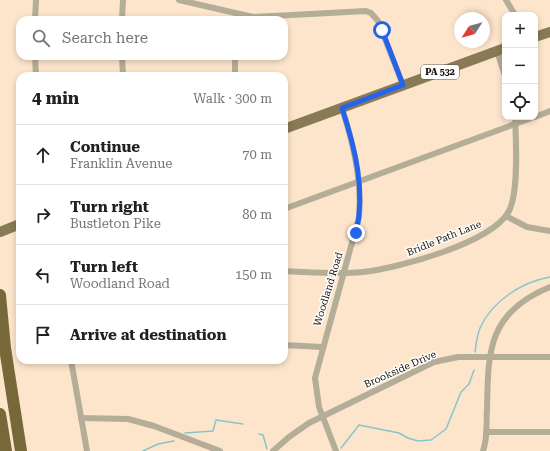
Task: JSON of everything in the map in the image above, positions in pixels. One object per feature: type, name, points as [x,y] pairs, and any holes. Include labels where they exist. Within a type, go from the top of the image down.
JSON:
[{"type":"highway","points":[[0,295],[5,348],[21,451]]},
{"type":"highway","points":[[0,414],[6,451]]},
{"type":"main road","points":[[538,36],[550,32]]},
{"type":"main road","name":"PA 532","points":[[288,128],[501,50]]},
{"type":"main road","points":[[2,231],[16,226]]},
{"type":"street","points":[[36,0],[36,16]]},
{"type":"street","points":[[122,16],[123,0]]},
{"type":"street","points":[[179,0],[238,16]]},
{"type":"street","points":[[506,0],[513,12]]},
{"type":"street","points":[[284,16],[359,10],[371,13],[378,21],[403,85]]},
{"type":"street","points":[[35,60],[36,72]]},
{"type":"street","points":[[122,60],[123,72]]},
{"type":"street","points":[[235,72],[236,60]]},
{"type":"street","name":"Woodland Road","points":[[336,451],[322,417],[315,388],[316,368],[358,225],[360,208],[359,180],[354,146],[342,108]]},
{"type":"street","points":[[538,116],[550,111]]},
{"type":"street","points":[[288,207],[515,120]]},
{"type":"street","name":"Bridle Path Lane","points":[[288,271],[344,272],[378,270],[420,259],[479,236],[499,224],[506,216],[512,204],[514,195],[515,120]]},
{"type":"street","points":[[506,216],[527,227],[550,231]]},
{"type":"street","points":[[483,451],[486,432],[488,357],[494,338],[502,322],[525,301],[550,287]]},
{"type":"street","points":[[288,345],[322,347]]},
{"type":"street","name":"Brookside Drive","points":[[273,451],[299,430],[322,417],[434,362],[458,357],[550,357]]},
{"type":"street","points":[[72,364],[87,451]]},
{"type":"street","points":[[81,418],[128,419],[154,426],[220,451]]},
{"type":"street","points":[[486,432],[550,432]]},
{"type":"waterway","points":[[475,352],[480,328],[492,309],[500,301],[519,288],[529,283],[550,277]]},
{"type":"waterway","points":[[341,448],[359,425],[399,433],[418,441],[431,440],[446,429],[461,392],[469,384],[474,370]]},
{"type":"waterway","points":[[185,433],[213,431],[216,420],[243,424]]},
{"type":"waterway","points":[[259,434],[263,435],[267,449]]},
{"type":"waterway","points":[[143,451],[158,444],[174,441]]},
{"type":"route","points":[[356,233],[360,208],[359,180],[354,146],[342,108],[403,85],[382,30]]}]
